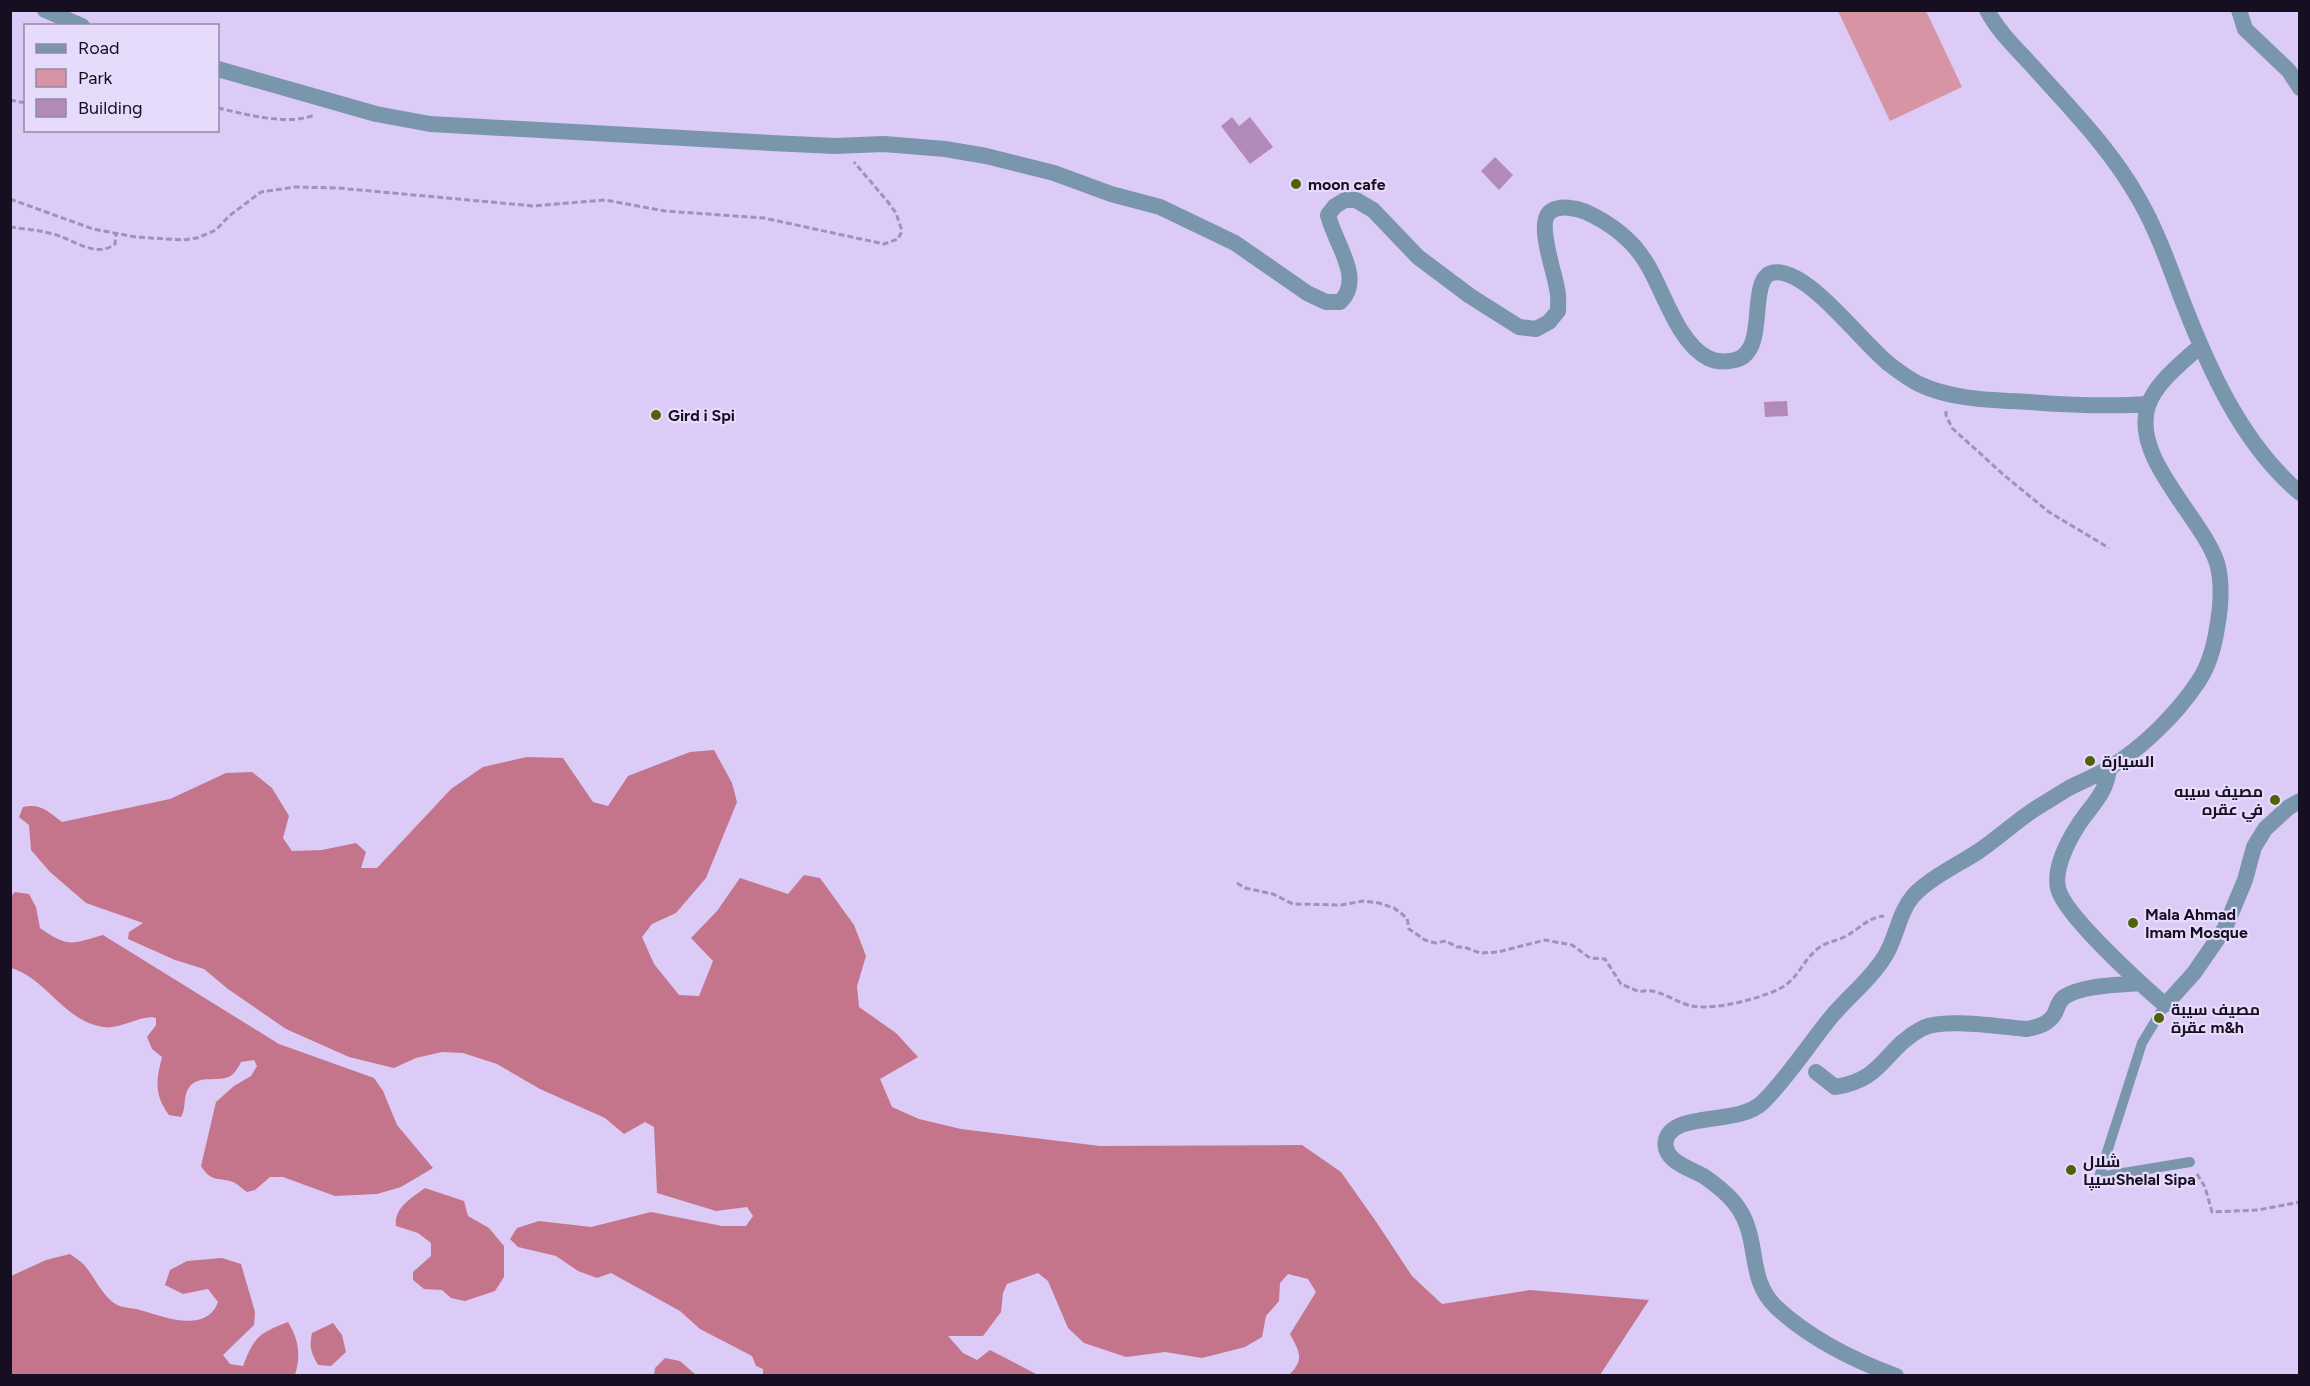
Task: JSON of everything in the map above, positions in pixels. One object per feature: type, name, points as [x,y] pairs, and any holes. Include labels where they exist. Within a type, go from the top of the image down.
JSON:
[{"type":"street","points":[[45,10],[77,24]]},
{"type":"street","points":[[1987,10],[2015,48],[2097,140],[2135,192],[2164,254],[2200,346],[2225,395],[2254,443],[2278,475],[2300,493]]},
{"type":"street","points":[[2240,10],[2245,29],[2289,71],[2300,88]]},
{"type":"street","points":[[219,69],[376,114],[442,125],[843,145],[884,144],[945,149],[986,156],[1054,173],[1110,194],[1160,207],[1235,243],[1307,293],[1326,302],[1340,302],[1348,295],[1351,282],[1328,215],[1335,206],[1345,200],[1356,200],[1373,210],[1418,257],[1470,296],[1519,327],[1536,329],[1549,322],[1558,311],[1558,290],[1545,234],[1545,218],[1551,211],[1564,207],[1582,210],[1622,232],[1646,262],[1690,344],[1708,358],[1724,362],[1739,359],[1752,349],[1756,332],[1760,286],[1769,275],[1782,272],[1796,278],[1820,294],[1889,364],[1918,384],[1947,394],[1993,400],[2093,407],[2148,404]]},
{"type":"street","points":[[1896,1376],[1815,1337],[1792,1322],[1773,1304],[1762,1292],[1749,1228],[1741,1211],[1727,1194],[1706,1178],[1676,1161],[1666,1148],[1666,1140],[1676,1127],[1689,1122],[1740,1115],[1761,1104],[1821,1028],[1885,957],[1901,915],[1912,897],[1932,880],[1995,840],[2029,813],[2066,790],[2109,768],[2143,742],[2196,686],[2208,666],[2221,608],[2221,588],[2216,561],[2202,535],[2174,494],[2144,430],[2148,404],[2168,375],[2200,346]]},
{"type":"street","points":[[2109,768],[2108,784],[2076,829],[2058,869],[2058,887],[2064,903],[2071,912],[2139,983],[2165,1005],[2194,973],[2225,928],[2246,880],[2253,847],[2265,829],[2289,807],[2300,801]]},
{"type":"street","points":[[1816,1072],[1835,1087],[1852,1084],[1874,1073],[1904,1041],[1923,1028],[1946,1023],[2027,1029],[2037,1027],[2049,1021],[2058,1003],[2066,996],[2101,986],[2139,983]]},
{"type":"lane","points":[[2165,1005],[2142,1043],[2099,1177],[2190,1162]]},
{"type":"path","points":[[219,108],[245,115],[284,119],[306,118],[320,112],[328,101]]},
{"type":"path","points":[[10,199],[93,229],[116,234],[183,240],[197,238],[216,230],[229,216],[261,192],[295,187],[338,188],[534,206],[605,200],[665,211],[764,218],[884,244],[898,239],[902,231],[896,213],[856,165],[843,145]]},
{"type":"path","points":[[10,227],[54,234],[95,250],[108,249],[115,244],[116,234]]},
{"type":"path","points":[[1947,394],[1946,415],[1952,428],[1965,441],[2049,512],[2109,548]]},
{"type":"path","points":[[1237,883],[1245,888],[1273,894],[1293,904],[1341,905],[1363,901],[1379,903],[1394,908],[1407,918],[1409,928],[1425,940],[1446,941],[1457,947],[1480,953],[1545,940],[1559,941],[1572,945],[1590,958],[1605,959],[1621,984],[1640,992],[1647,989],[1680,1003],[1710,1008],[1776,990],[1795,979],[1815,951],[1827,943],[1845,937],[1869,920],[1901,915]]},
{"type":"path","points":[[2190,1162],[2205,1187],[2212,1212],[2258,1210],[2300,1202]]},
{"type":"green space","points":[[1838,11],[1926,11],[1962,87],[1890,121]]},
{"type":"shaded area","points":[[714,750],[732,783],[737,802],[706,878],[676,913],[652,924],[642,937],[654,964],[679,995],[699,996],[713,961],[691,938],[717,911],[740,878],[788,894],[804,875],[820,878],[854,925],[866,956],[857,986],[859,1007],[896,1033],[918,1057],[880,1079],[892,1107],[919,1119],[961,1129],[1100,1146],[1302,1145],[1341,1172],[1412,1276],[1442,1304],[1530,1290],[1649,1300],[1600,1375],[1288,1376],[1299,1360],[1298,1351],[1290,1334],[1316,1292],[1308,1279],[1288,1274],[1280,1283],[1279,1301],[1266,1316],[1262,1337],[1245,1347],[1202,1358],[1165,1352],[1126,1357],[1084,1343],[1068,1328],[1048,1281],[1038,1273],[1007,1284],[1003,1293],[1001,1312],[983,1336],[948,1336],[963,1353],[977,1360],[990,1350],[1038,1375],[763,1375],[763,1369],[756,1366],[752,1356],[700,1329],[680,1311],[611,1273],[597,1278],[578,1271],[556,1256],[518,1247],[510,1239],[517,1228],[539,1221],[591,1227],[651,1212],[722,1226],[746,1226],[753,1216],[747,1207],[716,1211],[657,1193],[654,1127],[645,1122],[624,1134],[605,1118],[540,1089],[497,1064],[463,1053],[442,1052],[416,1058],[394,1068],[349,1057],[286,1029],[228,989],[204,969],[175,960],[128,939],[129,932],[143,923],[86,903],[50,872],[31,850],[29,825],[19,817],[23,807],[34,806],[44,809],[62,822],[170,799],[226,773],[252,772],[272,788],[289,816],[283,838],[292,851],[322,850],[356,843],[366,852],[361,868],[377,868],[451,789],[483,767],[527,757],[563,758],[593,802],[608,806],[628,776],[690,752]]},
{"type":"shaded area","points":[[15,892],[29,894],[36,907],[40,928],[58,939],[77,942],[103,935],[279,1044],[374,1078],[383,1091],[397,1125],[433,1168],[401,1187],[377,1194],[335,1196],[283,1177],[270,1177],[255,1190],[247,1192],[235,1183],[209,1175],[201,1166],[216,1102],[234,1086],[251,1076],[257,1066],[254,1060],[241,1062],[229,1077],[201,1080],[191,1085],[186,1093],[181,1117],[169,1115],[161,1101],[158,1087],[158,1073],[162,1057],[152,1049],[147,1037],[156,1025],[156,1018],[144,1018],[110,1027],[89,1023],[77,1017],[35,981],[11,968],[11,896]]},
{"type":"shaded area","points":[[425,1188],[464,1201],[468,1216],[489,1228],[504,1246],[504,1277],[495,1291],[465,1301],[451,1298],[442,1290],[424,1289],[413,1280],[413,1272],[431,1256],[431,1243],[418,1233],[396,1226],[396,1219],[401,1208]]},
{"type":"shaded area","points":[[70,1254],[83,1264],[103,1292],[117,1305],[184,1321],[204,1318],[212,1312],[218,1302],[208,1289],[183,1294],[165,1285],[170,1270],[187,1261],[222,1258],[241,1264],[255,1312],[254,1325],[223,1355],[230,1364],[243,1366],[254,1342],[259,1337],[270,1329],[288,1322],[295,1335],[298,1348],[295,1375],[11,1375],[11,1276],[46,1260]]},
{"type":"shaded area","points":[[333,1323],[342,1335],[346,1352],[331,1366],[318,1365],[311,1350],[312,1333]]},
{"type":"shaded area","points":[[665,1358],[680,1361],[696,1375],[654,1375],[655,1368]]},
{"type":"building","points":[[1232,117],[1239,126],[1250,117],[1273,147],[1250,164],[1221,126]]},
{"type":"building","points":[[1495,157],[1513,175],[1499,190],[1481,171]]},
{"type":"building","points":[[1787,401],[1788,416],[1765,417],[1764,402]]},
{"type":"place","name":"moon cafe","points":[[1296,184]]},
{"type":"place","name":"Gird i Spi","points":[[656,415]]},
{"type":"place","name":"السيارة","points":[[2090,761]]},
{"type":"place","name":"مصيف سيبه في عقره","points":[[2275,800]]},
{"type":"place","name":"Mala Ahmad Imam Mosque","points":[[2133,923]]},
{"type":"place","name":"مصيف سيبة عقرة m&h","points":[[2159,1018]]},
{"type":"place","name":"شلال سیپاShelal Sipa","points":[[2071,1170]]}]
